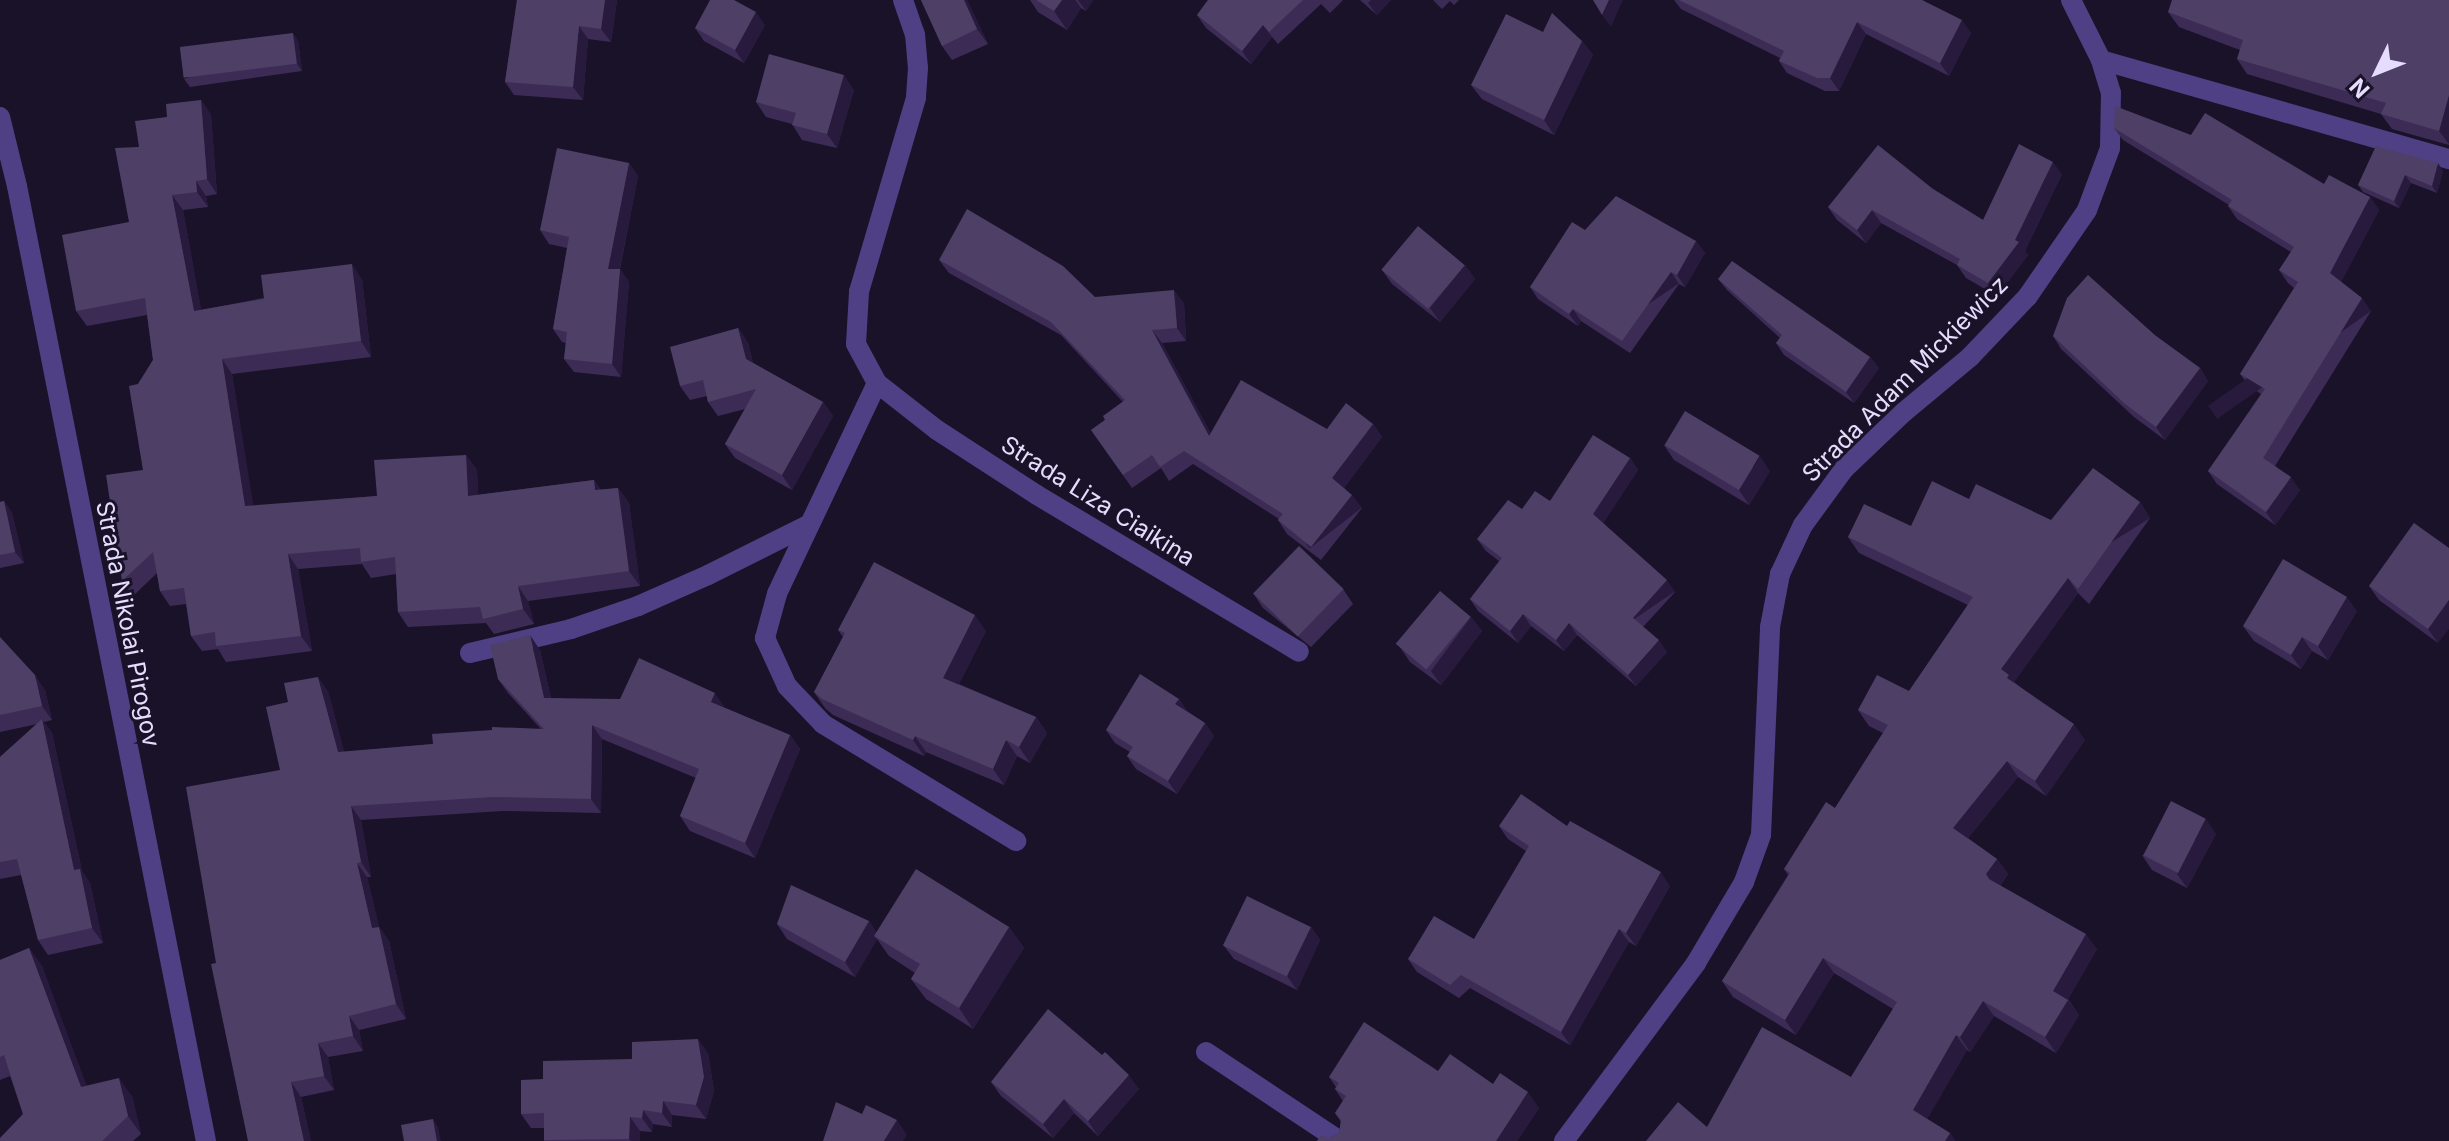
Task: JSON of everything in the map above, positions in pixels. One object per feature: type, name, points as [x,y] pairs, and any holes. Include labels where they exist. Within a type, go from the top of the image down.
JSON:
[{"type":"street","name":"Strada Liza Ciaikina","points":[[903,0],[915,34],[918,68],[916,98],[859,292],[856,344],[877,383],[937,430],[1037,495],[1299,652]]},
{"type":"street","name":"Strada Adam Mickiewicz","points":[[1564,1141],[1696,963],[1744,882],[1761,835],[1770,627],[1780,574],[1803,525],[1844,469],[1904,412],[1970,357],[2028,296],[2087,210],[2110,148],[2113,127],[2111,93],[2101,60],[2071,0]]},
{"type":"street","points":[[2101,60],[2449,159]]},
{"type":"street","name":"Strada Nikolai Pirogov","points":[[0,117],[17,186],[206,1141]]},
{"type":"street","points":[[877,383],[808,525],[768,618],[765,638],[787,686],[823,724],[1016,841]]},
{"type":"street","points":[[470,653],[571,629],[638,606],[808,525]]},
{"type":"street","points":[[1206,1052],[1340,1141]]},
{"type":"building","points":[[517,0],[605,0],[601,29],[579,26],[573,87],[505,82]]},
{"type":"building","points":[[710,0],[734,0],[756,12],[735,50],[695,28]]},
{"type":"building","points":[[921,0],[964,0],[977,29],[942,46]]},
{"type":"building","points":[[1036,0],[1062,0],[1054,11]]},
{"type":"building","points":[[1208,0],[1303,0],[1269,32],[1263,25],[1242,51],[1197,15]]},
{"type":"building","points":[[1593,0],[1609,0],[1602,15]]},
{"type":"building","points":[[1679,0],[1922,0],[1962,20],[1940,63],[1857,22],[1830,78],[1817,78],[1779,61],[1784,51]]},
{"type":"building","points":[[2172,0],[2449,0],[2449,95],[2439,131],[2381,114],[2386,103],[2237,59],[2243,40],[2168,12]]},
{"type":"building","points":[[1552,13],[1582,41],[1544,120],[1471,85],[1506,14],[1543,32]]},
{"type":"building","points":[[293,33],[297,64],[184,78],[180,47]]},
{"type":"building","points":[[769,54],[844,75],[827,134],[792,125],[796,113],[756,102]]},
{"type":"building","points":[[201,100],[207,179],[196,181],[197,192],[172,195],[194,311],[264,299],[261,275],[352,264],[361,341],[222,359],[245,506],[377,496],[374,460],[466,455],[468,496],[594,480],[595,490],[618,488],[629,571],[518,586],[523,609],[483,619],[480,607],[398,612],[395,557],[361,562],[360,548],[288,554],[301,636],[216,646],[215,632],[191,636],[184,588],[160,591],[153,552],[122,581],[106,475],[143,470],[129,386],[138,384],[153,360],[145,298],[76,311],[62,235],[129,222],[115,148],[139,147],[135,121],[167,117],[166,104]]},
{"type":"building","points":[[2115,106],[2191,135],[2205,113],[2324,184],[2329,175],[2370,197],[2330,273],[2362,298],[2263,458],[2291,477],[2266,512],[2208,471],[2265,389],[2240,374],[2298,282],[2279,270],[2294,247],[2228,206],[2232,200],[2114,128]]},
{"type":"building","points":[[2019,144],[2053,162],[2015,240],[2019,242],[1988,283],[1957,265],[1960,259],[1872,210],[1857,230],[1828,207],[1878,145],[1933,189],[1983,220]]},
{"type":"building","points":[[2376,146],[2438,163],[2432,186],[2405,175],[2394,201],[2358,185]]},
{"type":"building","points":[[557,148],[629,163],[608,269],[620,269],[612,364],[564,359],[567,332],[553,329],[569,237],[540,230]]},
{"type":"building","points":[[1616,196],[1696,241],[1677,275],[1671,272],[1622,341],[1573,309],[1569,314],[1530,287],[1572,222],[1585,230]]},
{"type":"building","points":[[967,209],[1063,266],[1095,297],[1174,290],[1177,328],[1152,330],[1209,436],[1241,380],[1327,429],[1346,403],[1373,424],[1332,478],[1352,495],[1311,547],[1278,520],[1283,514],[1184,451],[1160,467],[1152,455],[1123,475],[1091,430],[1105,420],[1103,416],[1125,400],[1051,322],[939,260]]},
{"type":"building","points":[[1418,226],[1465,265],[1428,309],[1381,270]]},
{"type":"building","points":[[1732,261],[1870,357],[1846,392],[1776,343],[1782,335],[1718,279]]},
{"type":"building","points":[[2088,275],[2156,336],[2200,368],[2156,427],[2125,404],[2053,336],[2067,298]]},
{"type":"building","points":[[738,328],[746,359],[823,402],[782,475],[725,444],[756,389],[708,402],[703,380],[680,386],[670,347]]},
{"type":"building","points":[[1685,411],[1760,456],[1739,490],[1664,445]]},
{"type":"building","points":[[1593,435],[1630,458],[1593,514],[1667,580],[1633,618],[1659,640],[1628,675],[1569,623],[1556,640],[1523,614],[1510,631],[1470,599],[1502,558],[1477,539],[1508,500],[1522,509],[1535,491],[1550,501]]},
{"type":"building","points":[[2093,468],[2140,502],[2078,589],[2068,578],[2001,669],[2009,675],[2007,678],[2074,724],[2035,781],[2007,761],[1953,828],[1997,859],[1986,874],[1989,879],[2086,934],[2053,991],[2068,1000],[2045,1037],[1983,1001],[1960,1037],[1956,1035],[1913,1110],[1950,1133],[1945,1141],[1646,1141],[1678,1102],[1707,1127],[1762,1027],[1851,1077],[1897,1002],[1823,958],[1785,1020],[1722,981],[1790,873],[1784,869],[1826,802],[1835,808],[1888,725],[1858,710],[1877,675],[1909,691],[1973,597],[1848,537],[1864,504],[1911,526],[1932,481],[1969,499],[1976,484],[2051,520]]},
{"type":"building","points":[[4,501],[15,552],[0,555],[0,502]]},
{"type":"building","points":[[2414,523],[2449,548],[2449,600],[2428,629],[2369,586]]},
{"type":"building","points":[[1299,546],[1344,589],[1298,637],[1253,593]]},
{"type":"building","points":[[2283,559],[2347,597],[2318,646],[2302,637],[2291,655],[2243,626]]},
{"type":"building","points":[[874,562],[975,615],[943,678],[1036,717],[1019,747],[1006,740],[993,769],[915,736],[913,740],[822,699],[814,692],[845,633],[838,630]]},
{"type":"building","points":[[1440,591],[1471,617],[1426,670],[1396,644]]},
{"type":"building","points":[[530,635],[544,698],[620,699],[639,658],[715,693],[711,702],[790,735],[745,843],[680,816],[699,769],[592,725],[591,799],[493,797],[351,806],[361,862],[357,863],[372,928],[379,927],[396,1004],[349,1016],[353,1036],[318,1043],[324,1076],[291,1082],[304,1141],[248,1141],[211,964],[216,963],[186,787],[280,770],[266,707],[288,702],[284,683],[318,677],[338,752],[433,744],[432,734],[492,730],[492,727],[544,729],[498,679],[490,645]]},
{"type":"building","points":[[0,637],[35,675],[42,706],[0,715]]},
{"type":"building","points":[[1140,674],[1179,699],[1175,704],[1205,723],[1168,781],[1127,756],[1133,747],[1106,730]]},
{"type":"building","points":[[42,719],[74,870],[80,869],[92,928],[38,940],[17,859],[0,862],[0,757]]},
{"type":"building","points":[[1521,794],[1567,826],[1570,821],[1661,872],[1626,933],[1619,929],[1561,1032],[1461,975],[1450,985],[1408,959],[1434,916],[1474,939],[1529,846],[1499,826]]},
{"type":"building","points":[[2171,801],[2206,819],[2178,873],[2143,855]]},
{"type":"building","points":[[916,869],[1009,927],[959,1008],[911,979],[920,964],[874,936]]},
{"type":"building","points":[[791,885],[869,921],[845,962],[777,924]]},
{"type":"building","points":[[1247,896],[1311,927],[1287,977],[1223,945]]},
{"type":"building","points":[[29,948],[81,1087],[119,1078],[128,1116],[102,1141],[0,1141],[23,1114],[4,1055],[0,1057],[0,960]]},
{"type":"building","points":[[1048,1009],[1102,1055],[1105,1052],[1129,1075],[1088,1121],[1064,1099],[1043,1124],[991,1082]]},
{"type":"building","points":[[1364,1022],[1438,1071],[1450,1054],[1493,1084],[1500,1073],[1528,1092],[1496,1141],[1317,1141],[1321,1135],[1329,1138],[1339,1133],[1341,1120],[1335,1113],[1346,1096],[1335,1089],[1339,1083],[1329,1077]]},
{"type":"building","points":[[698,1039],[704,1077],[696,1105],[663,1101],[662,1113],[643,1110],[642,1118],[630,1117],[629,1139],[544,1140],[544,1113],[521,1114],[521,1080],[543,1079],[543,1061],[632,1059],[632,1042]]},
{"type":"building","points":[[836,1102],[862,1114],[866,1105],[897,1120],[884,1141],[823,1141]]},
{"type":"building","points":[[433,1119],[437,1141],[404,1141],[401,1125]]}]
